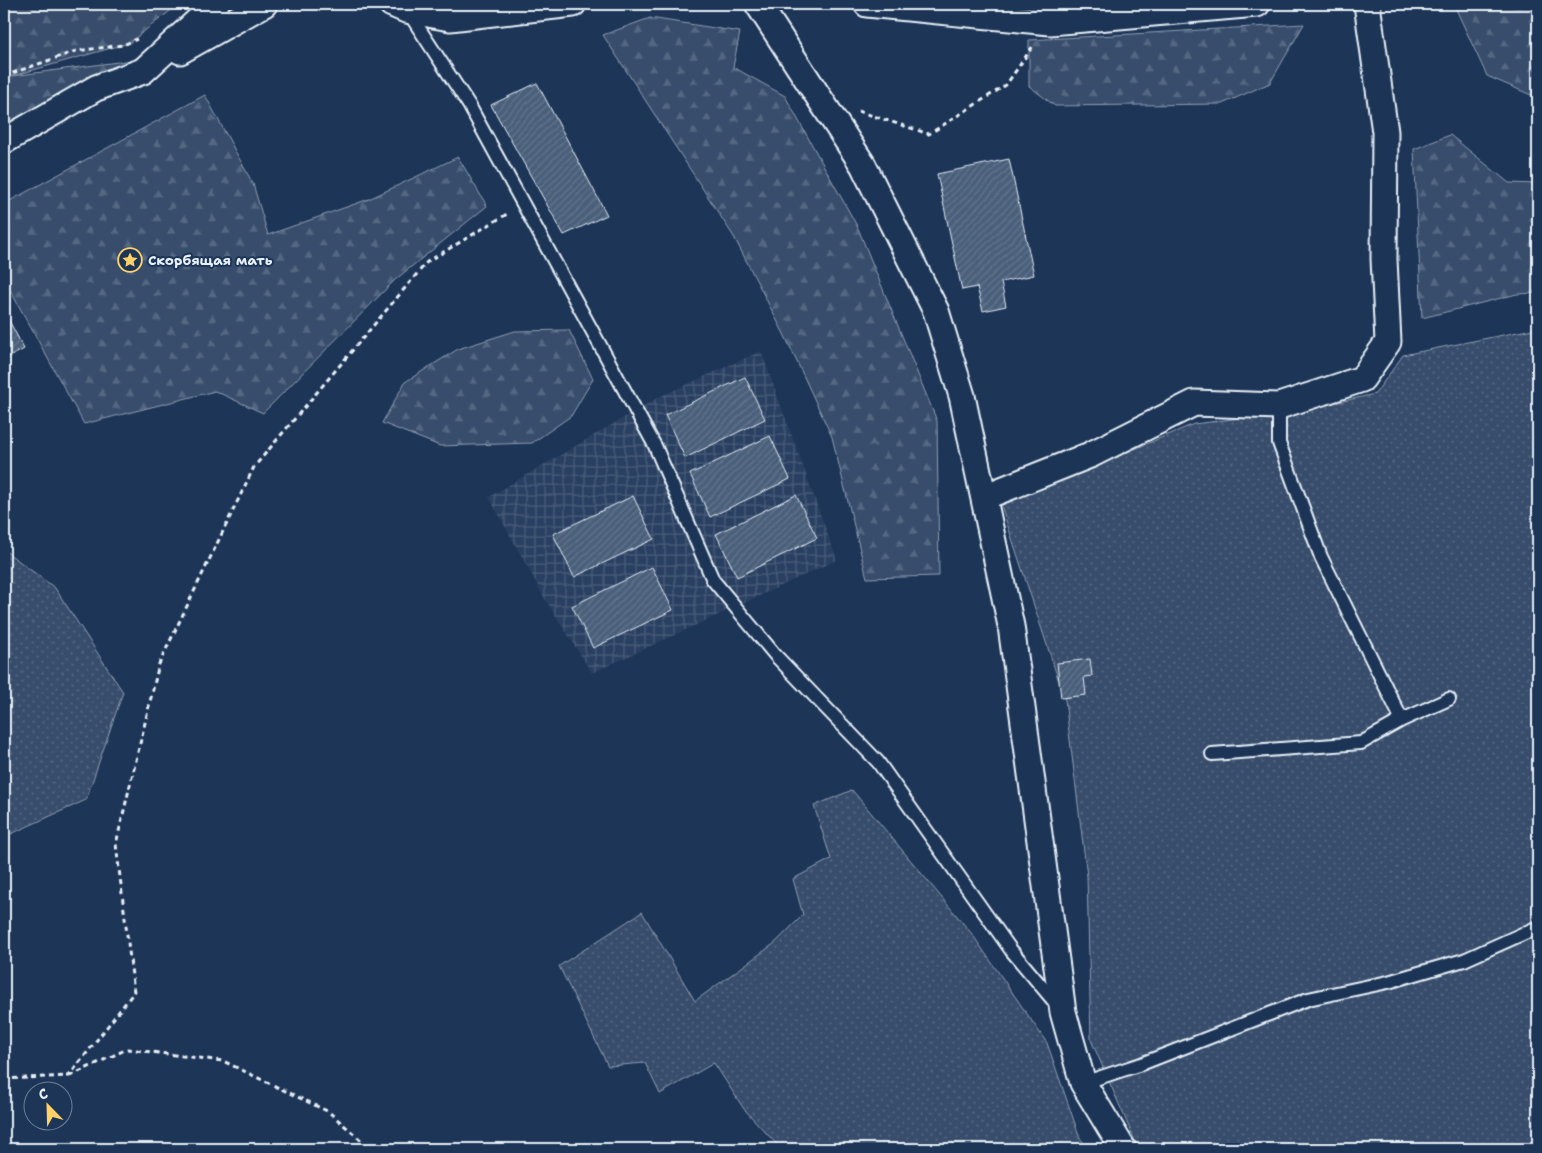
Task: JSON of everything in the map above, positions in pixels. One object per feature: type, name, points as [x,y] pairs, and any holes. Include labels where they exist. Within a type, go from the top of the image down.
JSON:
[{"type":"street","points":[[142,71],[216,4]]},
{"type":"street","points":[[4,141],[96,88],[142,71],[264,4]]},
{"type":"street","points":[[399,7],[450,18],[573,4]]},
{"type":"street","points":[[758,4],[863,165],[936,311],[962,396],[1011,626],[1063,1012],[1083,1083],[1123,1149]]},
{"type":"street","points":[[867,4],[1050,22],[1257,4]]},
{"type":"street","points":[[984,497],[1090,455],[1194,404],[1279,406],[1362,379],[1388,342],[1384,259],[1385,132],[1367,4]]},
{"type":"lane","points":[[399,7],[469,105],[656,446],[713,580],[776,656],[878,762],[1011,950],[1063,1012]]},
{"type":"lane","points":[[1279,406],[1280,443],[1321,557],[1402,720]]},
{"type":"lane","points":[[1212,754],[1361,743],[1402,720],[1449,699]]},
{"type":"lane","points":[[1083,1083],[1141,1064],[1308,999],[1388,982],[1464,960],[1538,927]]},
{"type":"path","points":[[854,109],[929,134],[1006,85],[1050,22]]},
{"type":"path","points":[[4,76],[76,51],[124,46],[145,35]]},
{"type":"path","points":[[69,1076],[134,992],[116,844],[159,664],[254,467],[427,262],[523,204]]},
{"type":"path","points":[[4,1079],[69,1076],[127,1049],[223,1061],[328,1112],[371,1149]]},
{"type":"shaded area","points":[[761,351],[837,560],[592,673],[545,599],[489,497],[659,397]]},
{"type":"green space","points":[[4,4],[179,4],[129,43],[12,76],[133,60],[4,130]]},
{"type":"green space","points":[[1454,5],[1538,8],[1538,98],[1487,76]]},
{"type":"green space","points":[[650,18],[740,32],[733,67],[785,96],[857,226],[937,421],[939,576],[867,578],[832,437],[784,334],[734,237],[603,35]]},
{"type":"green space","points":[[1304,24],[1270,83],[1222,104],[1055,106],[1029,86],[1029,40]]},
{"type":"green space","points":[[205,95],[253,184],[268,235],[369,199],[458,157],[487,206],[396,279],[263,413],[215,391],[84,424],[4,279],[4,204]]},
{"type":"green space","points":[[1450,135],[1509,183],[1538,184],[1538,293],[1517,294],[1422,318],[1414,149]]},
{"type":"green space","points":[[1538,328],[1538,1149],[1144,1149],[1136,1143],[1091,1040],[1087,876],[1065,700],[1001,505],[1194,424],[1303,410],[1375,394],[1403,355]]},
{"type":"green space","points":[[569,330],[593,379],[571,416],[532,443],[440,446],[382,423],[405,382],[458,349],[515,331]]},
{"type":"green space","points":[[4,550],[55,588],[123,692],[86,800],[4,837]]},
{"type":"green space","points":[[852,790],[972,934],[1047,1043],[1080,1138],[1089,1149],[781,1149],[744,1109],[714,1063],[660,1094],[645,1063],[608,1066],[559,966],[642,912],[695,1001],[775,943],[803,915],[793,879],[831,859],[814,806]]},
{"type":"building","points":[[537,83],[607,215],[564,235],[491,105]]},
{"type":"building","points":[[1009,159],[1034,275],[1001,282],[1006,306],[983,311],[977,287],[962,290],[937,174]]},
{"type":"building","points":[[4,311],[24,349],[4,360]]},
{"type":"building","points":[[745,377],[765,419],[685,458],[665,415]]},
{"type":"building","points":[[770,436],[790,479],[710,517],[690,474]]},
{"type":"building","points":[[796,495],[817,538],[737,577],[716,534]]},
{"type":"building","points":[[633,496],[654,539],[574,577],[553,534]]},
{"type":"building","points":[[652,567],[673,610],[593,648],[572,606]]},
{"type":"building","points":[[1090,659],[1092,676],[1084,677],[1086,695],[1061,698],[1057,663]]},
{"type":"place","name":"Скорбящая мать","points":[[130,260]]}]
